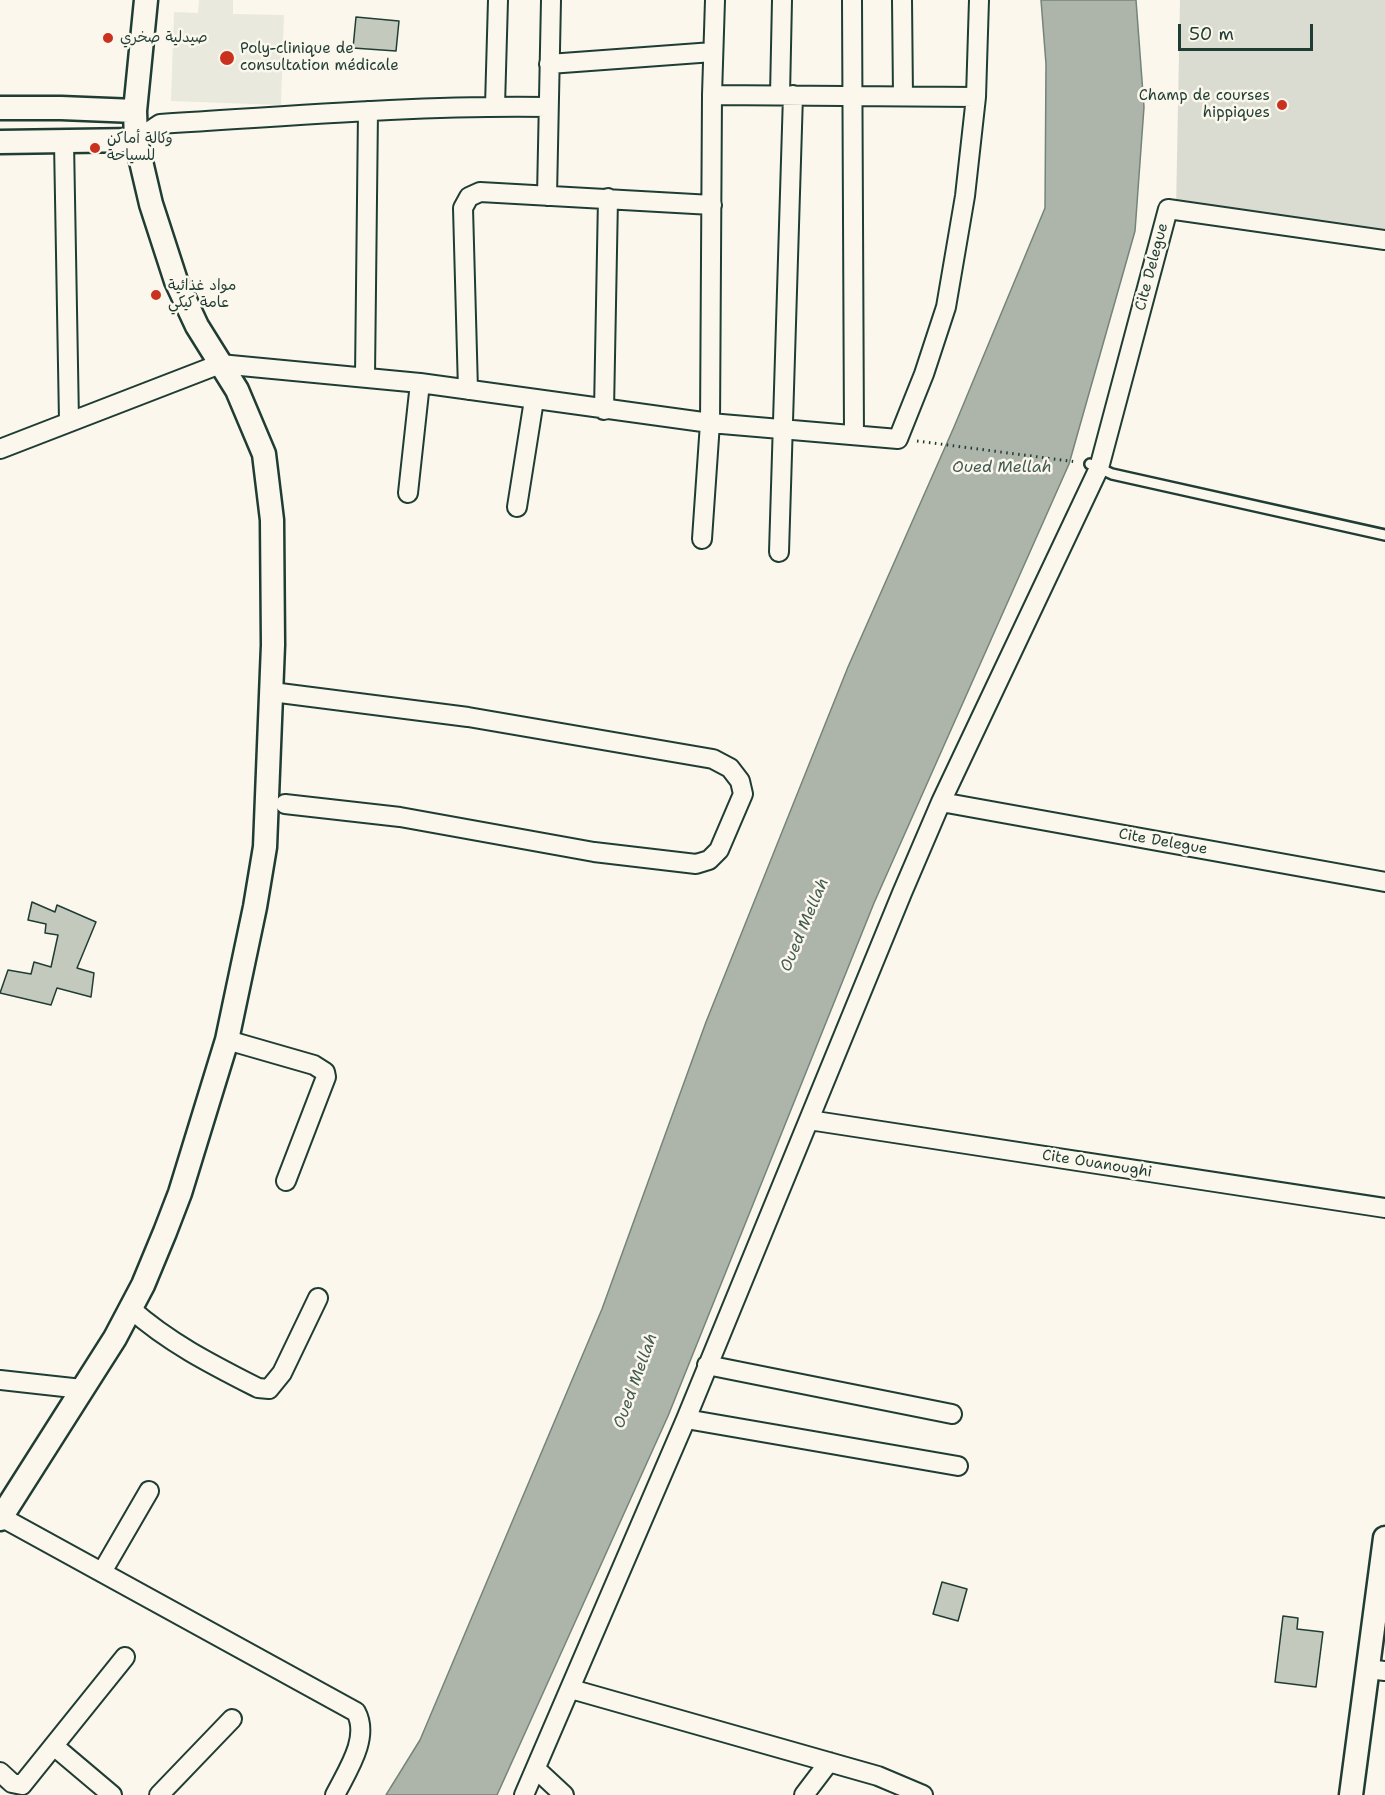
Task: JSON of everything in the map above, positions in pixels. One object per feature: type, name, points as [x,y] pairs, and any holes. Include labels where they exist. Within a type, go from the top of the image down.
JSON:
[{"type":"street","points":[[146,0],[135,111],[136,140],[151,204],[176,281],[197,326],[237,390],[264,454],[272,520],[272,692],[265,847],[227,1040],[180,1193],[131,1309],[115,1338],[3,1510],[102,1572],[356,1712],[362,1728],[358,1744],[335,1795]]},
{"type":"street","points":[[495,106],[498,0]]},
{"type":"street","points":[[547,196],[551,0]]},
{"type":"street","points":[[702,539],[710,423],[712,95],[715,0]]},
{"type":"street","points":[[779,552],[784,431],[787,95],[782,0]]},
{"type":"street","points":[[852,0],[854,435]]},
{"type":"street","points":[[902,0],[903,96]]},
{"type":"street","points":[[0,449],[220,364],[365,376],[710,423],[784,431],[902,439],[946,307],[965,196],[976,97],[979,0]]},
{"type":"street","points":[[549,64],[713,52]]},
{"type":"street","points":[[712,95],[976,97]]},
{"type":"street","points":[[0,142],[136,140],[160,124],[368,111],[495,106],[548,107]]},
{"type":"street","points":[[0,108],[135,111],[160,124]]},
{"type":"street","points":[[365,376],[368,111]]},
{"type":"street","points":[[64,142],[69,421]]},
{"type":"street","points":[[468,390],[463,208],[469,197],[480,192],[712,205]]},
{"type":"street","points":[[604,410],[608,198]]},
{"type":"street","name":"Cite Delegue","points":[[1095,466],[1168,209],[1385,240]]},
{"type":"street","points":[[408,494],[420,383]]},
{"type":"street","points":[[517,507],[534,400]]},
{"type":"street","points":[[524,1795],[686,1419],[941,802],[1095,466]]},
{"type":"street","points":[[272,692],[468,717],[713,759],[730,768],[740,781],[743,794],[719,850],[709,860],[696,864],[594,852],[400,817],[285,804]]},
{"type":"street","name":"Cite Delegue","points":[[941,802],[1385,882]]},
{"type":"street","points":[[227,1040],[314,1065],[325,1072],[326,1077],[286,1181]]},
{"type":"street","name":"Cite Ouanoughi","points":[[809,1120],[1385,1208]]},
{"type":"street","points":[[131,1309],[148,1324],[198,1357],[258,1388],[269,1389],[282,1373],[318,1298]]},
{"type":"street","points":[[707,1365],[952,1414]]},
{"type":"street","points":[[0,1380],[82,1389]]},
{"type":"street","points":[[686,1419],[958,1467]]},
{"type":"street","points":[[102,1572],[149,1491]]},
{"type":"street","points":[[1351,1795],[1376,1670],[1385,1538]]},
{"type":"street","points":[[0,1772],[12,1783],[22,1785],[125,1657]]},
{"type":"street","points":[[571,1689],[896,1782],[923,1795]]},
{"type":"street","points":[[159,1795],[232,1719]]},
{"type":"street","points":[[54,1746],[112,1795]]},
{"type":"street","points":[[804,1795],[829,1762]]},
{"type":"street","points":[[536,1769],[564,1795]]},
{"type":"lane","points":[[1095,466],[1112,474],[1385,535]]},
{"type":"path","points":[[902,439],[1095,466]]},
{"type":"shaded area","name":"Poly-clinique de consultation médicale","points":[[199,0],[233,0],[233,14],[284,15],[281,105],[171,101],[174,12],[198,13]]},
{"type":"shaded area","name":"Champ de courses hippiques","points":[[1180,0],[1385,0],[1385,240],[1176,210]]},
{"type":"water","name":"Oued Mellah","points":[[1041,0],[1136,0],[1144,107],[1135,231],[1069,464],[874,903],[668,1416],[497,1795],[386,1795],[420,1740],[602,1309],[706,1022],[848,667],[954,427],[1045,208],[1046,64]]},
{"type":"building","points":[[356,17],[399,21],[396,51],[353,48]]},
{"type":"building","points":[[32,902],[55,912],[57,905],[96,922],[77,968],[94,973],[91,997],[57,988],[51,1005],[0,993],[8,970],[31,974],[34,962],[51,967],[58,935],[45,933],[46,924],[28,920]]},
{"type":"building","points":[[942,1582],[967,1589],[958,1621],[933,1614]]},
{"type":"building","points":[[1283,1616],[1298,1618],[1297,1629],[1323,1632],[1316,1687],[1275,1682]]},
{"type":"place","name":"صيدلية صخري","points":[[108,38]]},
{"type":"place","name":"Poly-clinique de consultation médicale","points":[[227,58]]},
{"type":"place","name":"Champ de courses hippiques","points":[[1282,105]]},
{"type":"place","name":"وكالة أماكن للسياحة","points":[[95,148]]},
{"type":"place","name":"مواد غذائية عامة كيكي","points":[[156,295]]}]
